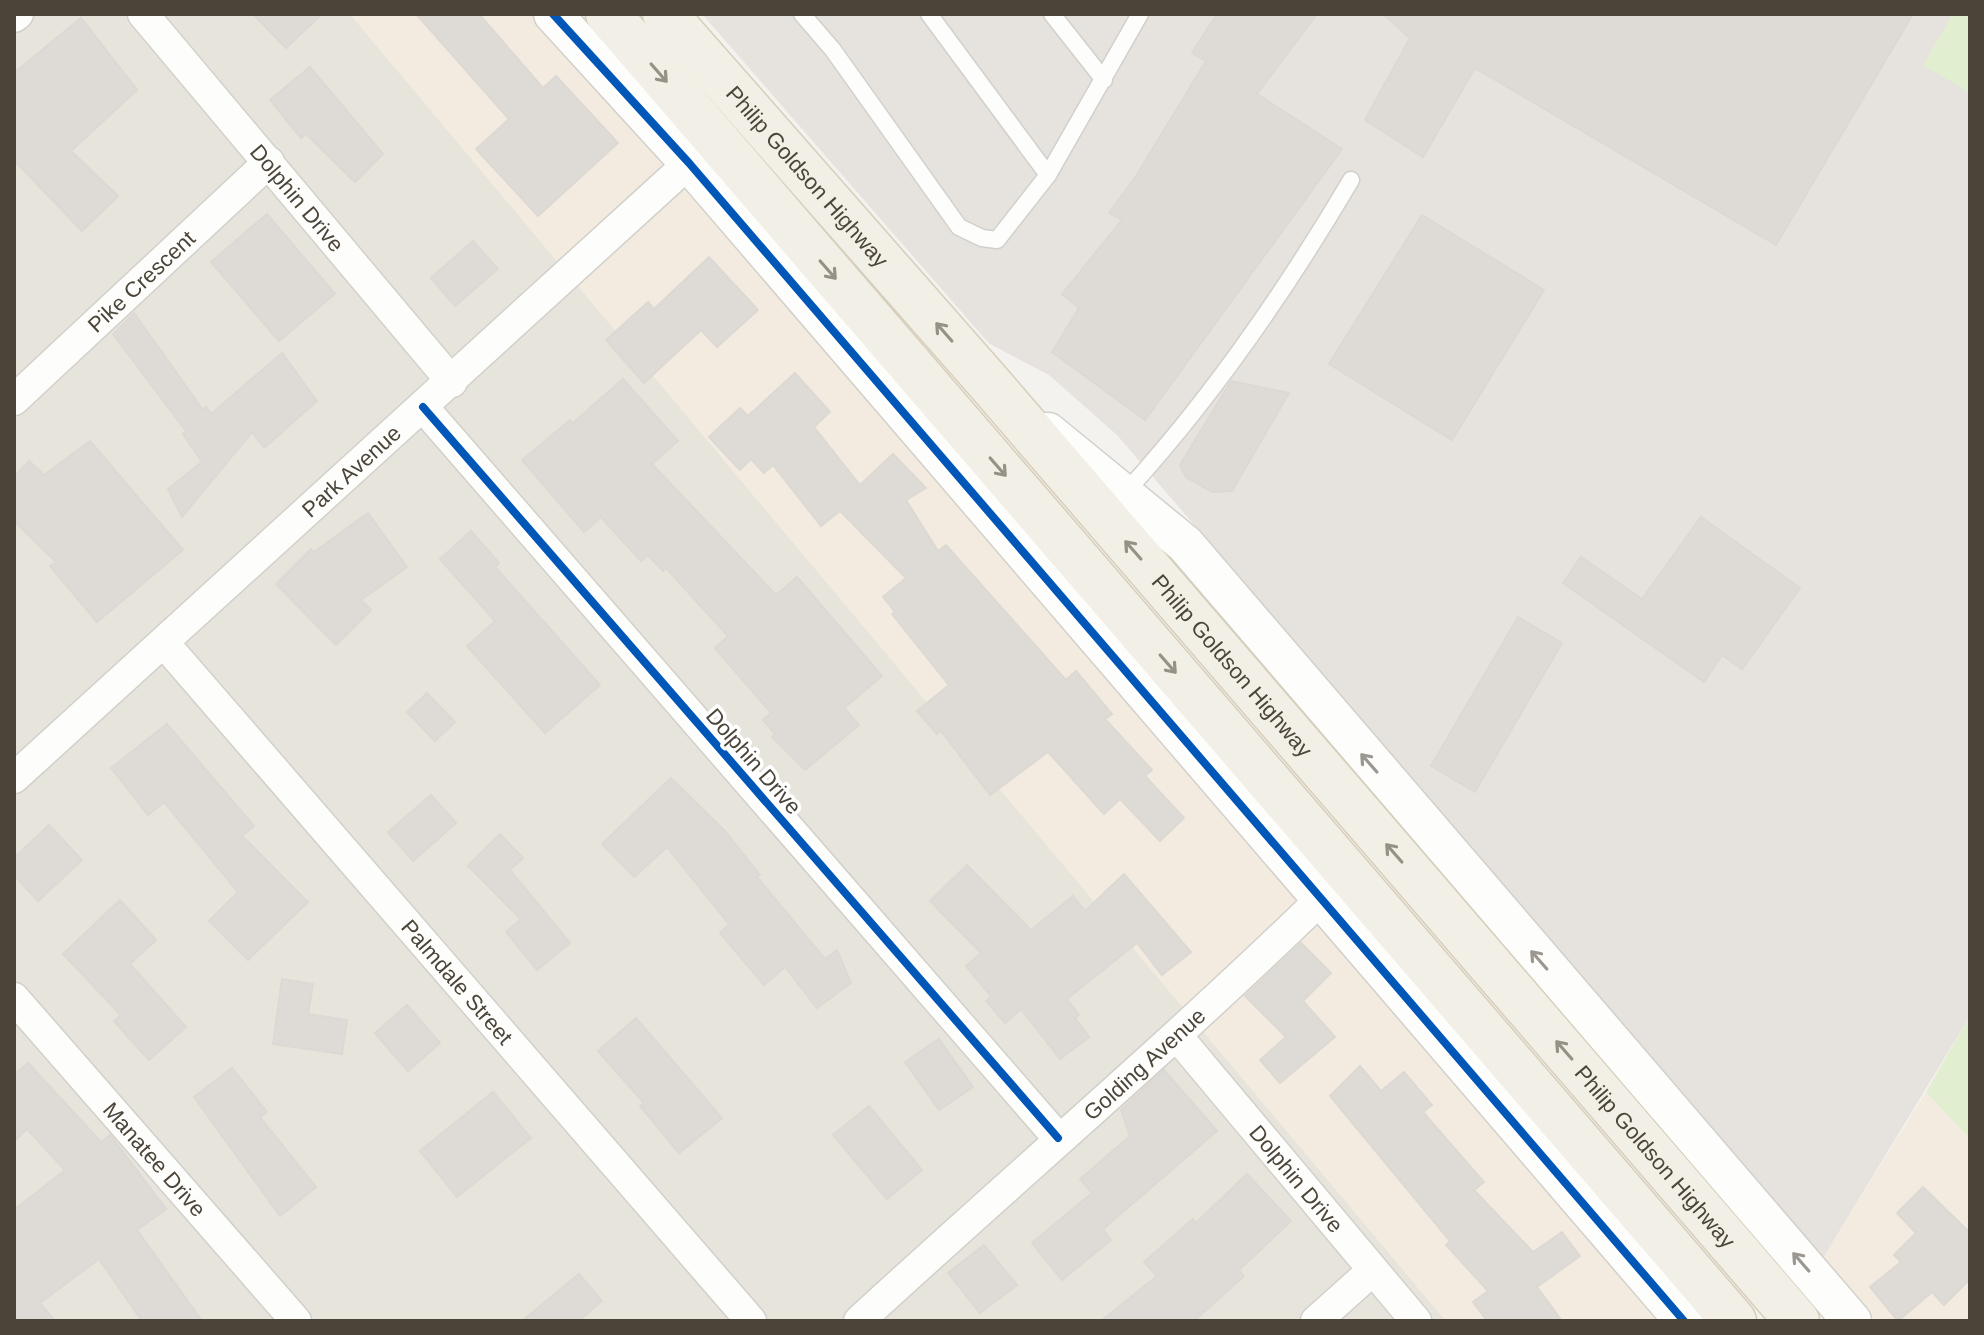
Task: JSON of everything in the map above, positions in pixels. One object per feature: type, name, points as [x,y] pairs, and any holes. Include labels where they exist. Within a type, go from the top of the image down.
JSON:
[{"type":"main road","name":"Philip Goldson Highway","points":[[608,14],[1734,1321]]},
{"type":"main road","name":"Philip Goldson Highway","points":[[665,14],[990,384],[1797,1321]]},
{"type":"street","name":"Dolphin Drive","points":[[143,14],[452,382]]},
{"type":"street","points":[[553,14],[689,163],[1684,1321]]},
{"type":"street","name":"Pike Crescent","points":[[14,400],[269,162]]},
{"type":"street","name":"Park Avenue","points":[[14,778],[689,163]]},
{"type":"street","points":[[990,384],[1185,544],[1323,709],[1852,1321]]},
{"type":"street","name":"Dolphin Drive","points":[[423,407],[1058,1138]]},
{"type":"street","name":"Palmdale Street","points":[[164,643],[751,1321]]},
{"type":"street","name":"Golding Avenue","points":[[859,1321],[1058,1138],[1177,1036],[1320,900]]},
{"type":"street","name":"Manatee Drive","points":[[14,998],[296,1321]]},
{"type":"street","name":"Dolphin Drive","points":[[1177,1036],[1416,1321]]},
{"type":"street","points":[[1316,1321],[1373,1270]]},
{"type":"lane","points":[[802,14],[833,50],[959,227],[997,240],[1048,175],[1140,14]]},
{"type":"lane","points":[[929,14],[1048,175]]},
{"type":"lane","points":[[1052,14],[1104,80]]},
{"type":"lane","points":[[1124,494],[1176,438],[1235,358],[1297,272],[1351,180]]},
{"type":"shaded area","points":[[14,14],[350,14],[1446,1321],[14,1321]]},
{"type":"shaded area","points":[[350,14],[531,14],[804,324],[1658,1321],[1446,1321]]},
{"type":"shaded area","points":[[702,14],[1166,14],[979,332]]},
{"type":"shaded area","points":[[1166,14],[1953,14],[1924,64],[1970,93],[1970,1016],[1823,1258],[1117,435],[1049,375],[990,344],[979,332]]},
{"type":"shaded area","points":[[1499,386],[1642,471],[1611,524],[1468,439]]},
{"type":"shaded area","points":[[1320,415],[1440,488],[1400,553],[1280,481]]},
{"type":"shaded area","points":[[1926,1092],[1970,1139],[1970,1321],[1877,1321],[1823,1258]]},
{"type":"green space","points":[[1953,14],[1970,14],[1970,93],[1923,65]]},
{"type":"green space","points":[[1970,1016],[1970,1139],[1926,1092]]},
{"type":"building","points":[[253,14],[322,14],[286,48]]},
{"type":"building","points":[[416,14],[479,14],[543,88],[556,76],[618,143],[538,216],[476,149],[509,119]]},
{"type":"building","points":[[1217,14],[1317,14],[1257,94],[1342,149],[1145,420],[1052,352],[1079,308],[1062,294],[1122,220],[1109,213],[1136,176],[1206,61],[1192,53]]},
{"type":"building","points":[[1383,14],[1913,14],[1776,245],[1475,68],[1423,157],[1365,120],[1410,38]]},
{"type":"building","points":[[81,18],[137,90],[71,151],[118,196],[82,231],[14,160],[14,73]]},
{"type":"building","points":[[310,67],[383,154],[355,182],[306,134],[301,138],[270,100]]},
{"type":"building","points":[[267,214],[335,294],[279,341],[211,262]]},
{"type":"building","points":[[1422,215],[1544,290],[1452,440],[1329,364]]},
{"type":"building","points":[[473,241],[498,269],[455,306],[431,278]]},
{"type":"building","points":[[709,257],[758,310],[717,347],[701,330],[644,383],[606,340],[648,302],[654,309]]},
{"type":"building","points":[[134,313],[203,410],[206,407],[211,414],[282,353],[317,401],[264,448],[252,432],[182,517],[168,489],[202,462],[183,434],[186,431],[113,334]]},
{"type":"building","points":[[795,373],[830,412],[814,427],[860,485],[893,454],[926,488],[906,500],[938,551],[946,545],[1066,680],[1076,671],[1112,714],[1105,719],[1152,770],[1145,776],[1184,818],[1160,841],[1120,799],[1104,814],[1048,752],[990,795],[941,731],[937,734],[917,711],[949,685],[892,614],[895,612],[883,597],[906,578],[840,511],[821,526],[773,465],[764,473],[751,459],[740,470],[709,437],[740,408],[748,416]]},
{"type":"building","points":[[623,379],[678,441],[652,464],[776,595],[797,577],[882,676],[844,708],[859,725],[805,770],[772,737],[775,734],[763,720],[771,713],[715,648],[728,636],[666,568],[663,571],[648,555],[641,561],[601,517],[584,532],[522,460],[570,420],[573,423]]},
{"type":"building","points":[[1231,381],[1289,393],[1232,491],[1212,492],[1186,477],[1180,465]]},
{"type":"building","points":[[90,441],[183,550],[97,622],[50,566],[56,562],[14,521],[14,477],[29,461],[44,475]]},
{"type":"building","points":[[368,513],[407,567],[361,600],[371,610],[336,645],[276,584],[311,549],[314,552]]},
{"type":"building","points":[[1701,517],[1800,588],[1742,669],[1722,655],[1704,682],[1563,583],[1581,557],[1642,599]]},
{"type":"building","points":[[471,531],[499,563],[495,567],[600,685],[545,733],[467,646],[495,621],[440,559]]},
{"type":"building","points":[[1518,617],[1562,643],[1475,792],[1431,766]]},
{"type":"building","points":[[427,693],[455,722],[435,741],[407,712]]},
{"type":"building","points":[[167,724],[254,826],[242,836],[308,902],[248,960],[209,921],[238,892],[164,802],[148,815],[111,768]]},
{"type":"building","points":[[671,778],[725,831],[760,875],[757,877],[825,959],[837,950],[851,983],[817,1008],[785,967],[764,985],[720,933],[729,924],[667,847],[634,877],[602,844]]},
{"type":"building","points":[[431,795],[456,823],[413,861],[388,832]]},
{"type":"building","points":[[49,825],[82,860],[38,901],[14,875],[14,858]]},
{"type":"building","points":[[500,834],[523,858],[510,870],[570,943],[537,970],[506,932],[521,919],[468,866]]},
{"type":"building","points":[[967,865],[1031,930],[1073,896],[1085,911],[1124,874],[1191,952],[1162,975],[1137,943],[1067,999],[1079,1015],[1075,1018],[1089,1037],[1060,1059],[1021,1009],[1005,1023],[986,1001],[991,996],[966,966],[981,953],[930,901]]},
{"type":"building","points":[[120,900],[156,940],[130,964],[186,1027],[149,1060],[114,1021],[121,1015],[63,954]]},
{"type":"building","points":[[1301,943],[1331,973],[1303,1001],[1335,1037],[1280,1083],[1260,1060],[1286,1037],[1245,996]]},
{"type":"building","points":[[282,979],[313,984],[308,1014],[347,1020],[342,1054],[273,1044]]},
{"type":"building","points":[[407,1005],[440,1043],[408,1071],[375,1033]]},
{"type":"building","points":[[636,1018],[722,1118],[679,1153],[640,1106],[644,1103],[598,1051]]},
{"type":"building","points":[[939,1039],[973,1087],[939,1110],[905,1062]]},
{"type":"building","points":[[28,1063],[101,1142],[110,1135],[166,1209],[137,1230],[202,1321],[142,1321],[99,1259],[40,1303],[55,1321],[14,1321],[14,1210],[65,1170],[27,1129],[14,1141],[14,1075]]},
{"type":"building","points":[[1360,1066],[1381,1091],[1404,1072],[1432,1105],[1423,1112],[1484,1182],[1474,1190],[1533,1252],[1562,1232],[1580,1256],[1537,1287],[1562,1321],[1487,1321],[1473,1302],[1488,1291],[1446,1245],[1450,1241],[1330,1096]]},
{"type":"building","points":[[232,1068],[267,1112],[260,1117],[316,1187],[280,1216],[194,1097]]},
{"type":"building","points":[[1164,1070],[1217,1131],[1103,1229],[1111,1240],[1062,1280],[1032,1243],[1092,1193],[1080,1179],[1130,1136],[1121,1110]]},
{"type":"building","points":[[493,1092],[531,1138],[457,1197],[420,1151]]},
{"type":"building","points":[[869,1106],[922,1170],[887,1199],[833,1135]]},
{"type":"building","points":[[1247,1174],[1291,1221],[1239,1270],[1244,1276],[1194,1321],[1101,1321],[1157,1276],[1144,1262],[1193,1219],[1196,1223]]},
{"type":"building","points":[[1923,1187],[1970,1233],[1970,1279],[1944,1305],[1932,1292],[1898,1321],[1870,1287],[1901,1262],[1894,1255],[1916,1233],[1897,1213]]},
{"type":"building","points":[[984,1245],[1017,1285],[980,1313],[948,1273]]},
{"type":"building","points":[[579,1274],[602,1301],[578,1321],[522,1321]]},
{"type":"cycle path","points":[[553,14],[689,163],[1684,1321]]},
{"type":"cycle path","points":[[423,407],[1058,1138]]}]
